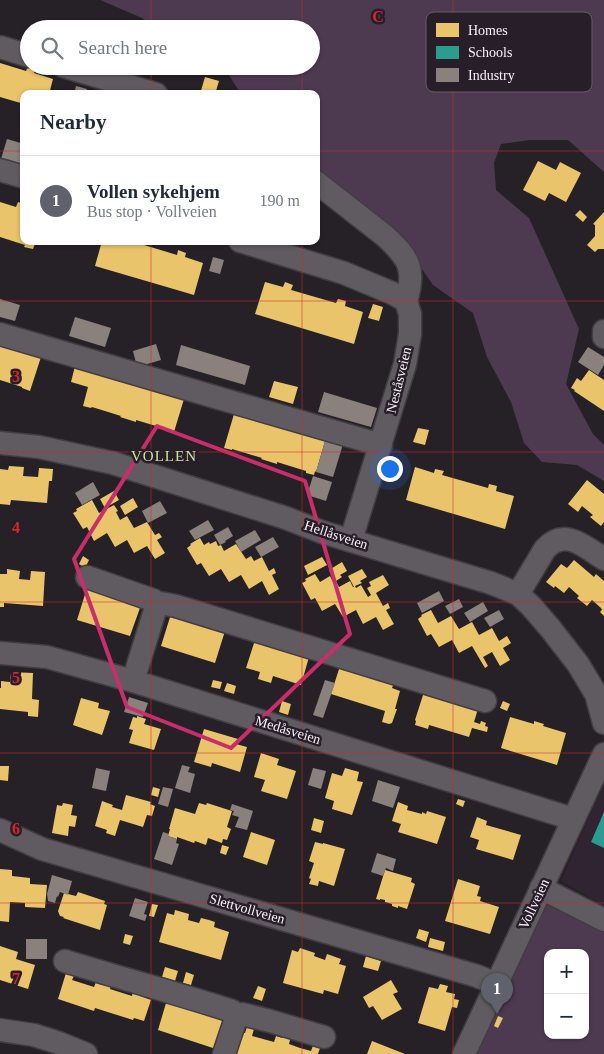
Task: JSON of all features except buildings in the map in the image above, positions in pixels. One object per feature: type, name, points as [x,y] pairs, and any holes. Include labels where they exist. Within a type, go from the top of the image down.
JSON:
[{"type":"street","points":[[0,48],[20,54]]},
{"type":"street","points":[[93,75],[143,90]]},
{"type":"street","points":[[0,170],[20,176]]},
{"type":"street","name":"Neståsveien","points":[[320,185],[385,236],[407,261],[410,271],[410,286],[406,301],[410,314],[405,364],[350,540]]},
{"type":"street","points":[[253,245],[344,272],[406,301]]},
{"type":"street","points":[[604,331],[604,337]]},
{"type":"street","points":[[0,334],[380,445]]},
{"type":"street","name":"Hellåsveien","points":[[0,443],[39,447],[113,463],[286,518],[322,532],[491,582],[518,594],[531,606],[600,690],[604,723]]},
{"type":"street","points":[[518,594],[545,548],[557,539],[569,539],[604,559]]},
{"type":"street","points":[[87,577],[153,600],[156,607]]},
{"type":"street","points":[[133,681],[156,607],[160,603],[176,606],[485,701]]},
{"type":"street","name":"Medåsveien","points":[[0,653],[47,657],[133,681],[573,819]]},
{"type":"street","name":"Vollveien","points":[[464,1054],[604,754]]},
{"type":"street","name":"Slettvollveien","points":[[0,830],[42,849],[477,976],[496,984]]},
{"type":"street","points":[[542,888],[604,920]]},
{"type":"street","points":[[65,960],[232,1011],[236,1018]]},
{"type":"street","points":[[224,1054],[236,1018],[242,1014],[324,1037]]},
{"type":"street","points":[[0,1030],[34,1034],[86,1054]]},
{"type":"highlighted area","points":[[157,426],[305,481],[350,634],[231,748],[127,707],[74,559]]},
{"type":"shaded area","points":[[100,0],[604,0],[604,172],[568,140],[530,140],[501,144],[494,163],[496,190],[529,218],[579,329],[566,384],[593,434],[604,445],[604,481],[577,465],[542,462],[524,443],[511,402],[487,357],[473,313],[433,285],[410,252],[320,177],[320,90],[238,90],[229,75],[320,75],[320,20],[144,20]]},
{"type":"shaded area","points":[[604,783],[604,906],[561,881]]},
{"type":"shaded area","points":[[557,904],[604,927],[604,1054],[474,1054],[539,911],[547,905]]},
{"type":"place","name":"Vollen sykehjem","points":[[497,1014]]},
{"type":"district","name":"VOLLEN","points":[[164,456]]}]
